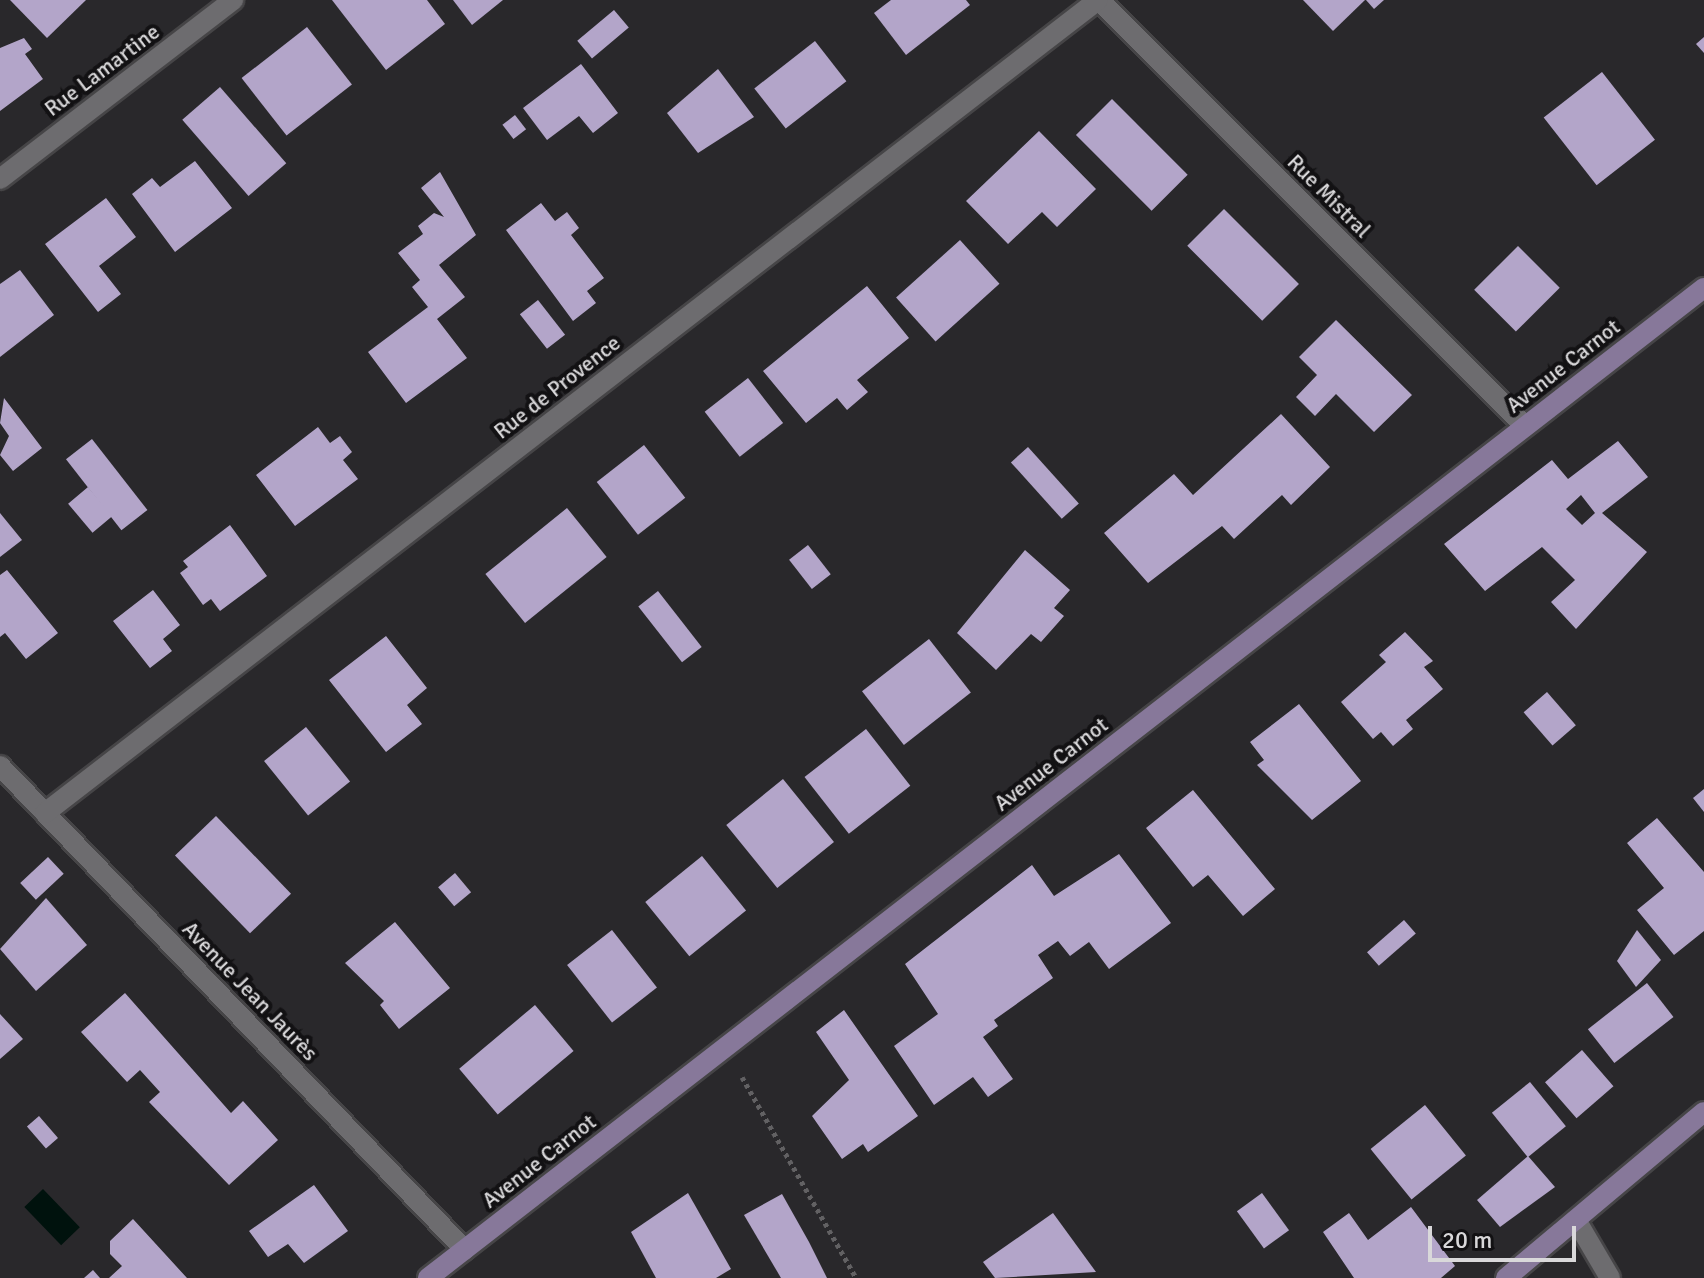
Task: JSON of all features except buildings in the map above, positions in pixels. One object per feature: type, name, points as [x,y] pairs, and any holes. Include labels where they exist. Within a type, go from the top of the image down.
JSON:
[{"type":"street","name":"Rue Lamartine","points":[[0,179],[233,0]]},
{"type":"street","name":"Rue Mistral","points":[[1099,0],[1525,426]]},
{"type":"street","name":"Rue de Provence","points":[[45,813],[1099,0]]},
{"type":"street","name":"Avenue Carnot","points":[[428,1278],[1704,288]]},
{"type":"street","name":"Avenue Jean Jaurès","points":[[0,766],[465,1250]]},
{"type":"street","points":[[1506,1278],[1704,1112]]},
{"type":"street","points":[[1576,1220],[1610,1278]]},
{"type":"path","points":[[725,1047],[856,1278]]},
{"type":"shaded area","points":[[43,1189],[80,1227],[61,1245],[24,1207]]}]
